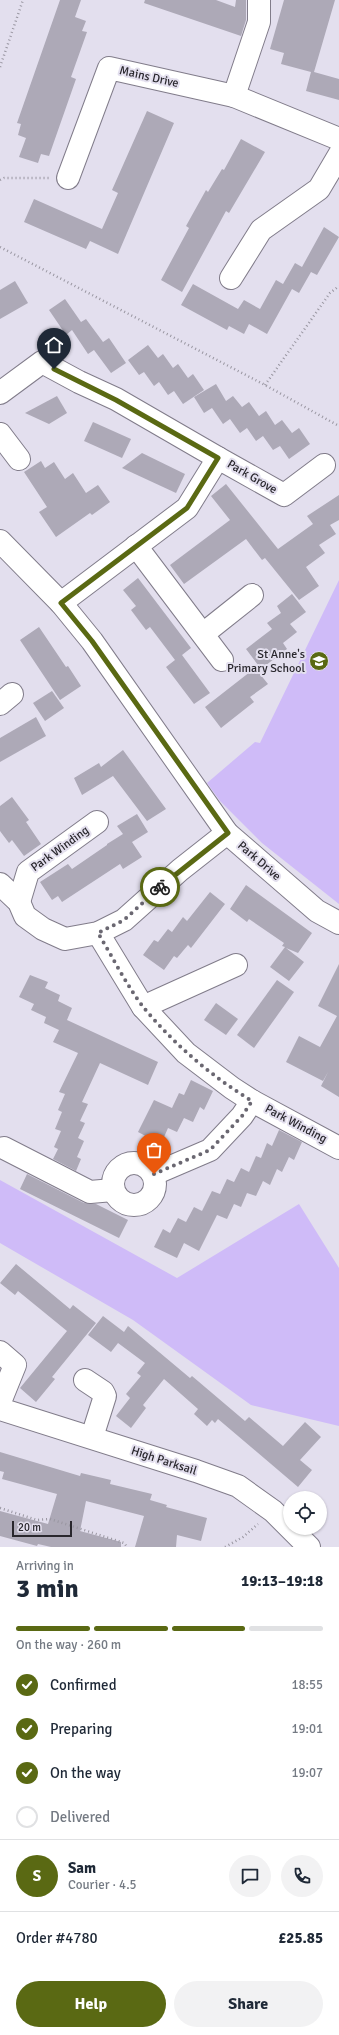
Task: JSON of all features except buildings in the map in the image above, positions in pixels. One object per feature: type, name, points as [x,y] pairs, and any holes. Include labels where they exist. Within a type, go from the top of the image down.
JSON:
[{"type":"street","points":[[234,96],[259,22],[259,0]]},
{"type":"street","name":"Mains Drive","points":[[68,178],[109,68],[234,96],[339,139]]},
{"type":"street","points":[[231,278],[261,230],[319,189],[339,155]]},
{"type":"street","name":"Park Grove","points":[[0,393],[42,362],[78,382],[116,400],[284,496],[324,465]]},
{"type":"street","points":[[0,434],[19,459]]},
{"type":"street","name":"Park Grove","points":[[61,603],[187,508],[218,458]]},
{"type":"street","name":"Park Drive","points":[[0,541],[61,603],[92,641],[228,833],[317,911],[339,923]]},
{"type":"street","points":[[136,546],[222,660]]},
{"type":"street","points":[[203,634],[252,596]]},
{"type":"street","name":"Park Winding","points":[[19,902],[28,872],[97,822]]},
{"type":"street","points":[[0,884],[19,902],[25,916],[43,929],[65,939],[98,933],[124,920],[180,870],[228,833]]},
{"type":"street","name":"Park Winding","points":[[98,933],[144,1007],[186,1053],[232,1088],[252,1101],[339,1148]]},
{"type":"street","points":[[144,1007],[236,965]]},
{"type":"street","name":"Park Winding","points":[[154,1174],[210,1150],[242,1116],[252,1101]]},
{"type":"street","points":[[4,1148],[90,1192],[113,1190]]},
{"type":"street","points":[[130,1163],[144,1164],[154,1174],[156,1180],[154,1193],[145,1203],[139,1205],[126,1204],[120,1201],[113,1190],[114,1176],[123,1166],[130,1163]]},
{"type":"street","points":[[0,1352],[15,1365],[0,1402]]},
{"type":"street","points":[[85,1380],[103,1392],[105,1396],[92,1437]]},
{"type":"street","name":"High Parksail","points":[[0,1409],[92,1437],[238,1486],[273,1511],[309,1547]]},
{"type":"path","points":[[0,66],[23,0]]},
{"type":"path","points":[[0,180],[4,178],[68,178]]},
{"type":"path","points":[[0,247],[265,385],[339,426]]},
{"type":"path","points":[[265,385],[330,293],[339,286]]},
{"type":"path","points":[[0,1508],[37,1520],[50,1519],[124,1543],[127,1547]]},
{"type":"path","points":[[225,1547],[243,1537],[273,1511]]},
{"type":"shaded area","name":"St Anne's Primary School","points":[[339,580],[339,904],[262,843],[220,801],[207,783],[255,742],[260,743]]},
{"type":"shaded area","points":[[0,1180],[177,1278],[299,1204],[339,1268],[339,1426],[251,1405],[133,1320],[0,1243]]},
{"type":"way so far","points":[[154,1174],[210,1150],[242,1116],[252,1101],[232,1088],[186,1053],[144,1007],[98,933],[124,920],[160,887]]},
{"type":"place","name":"St Anne's Primary School","points":[[319,661]]},
{"type":"route","points":[[54,369],[116,400],[218,458],[187,508],[61,603],[92,641],[228,833],[160,887]]}]
